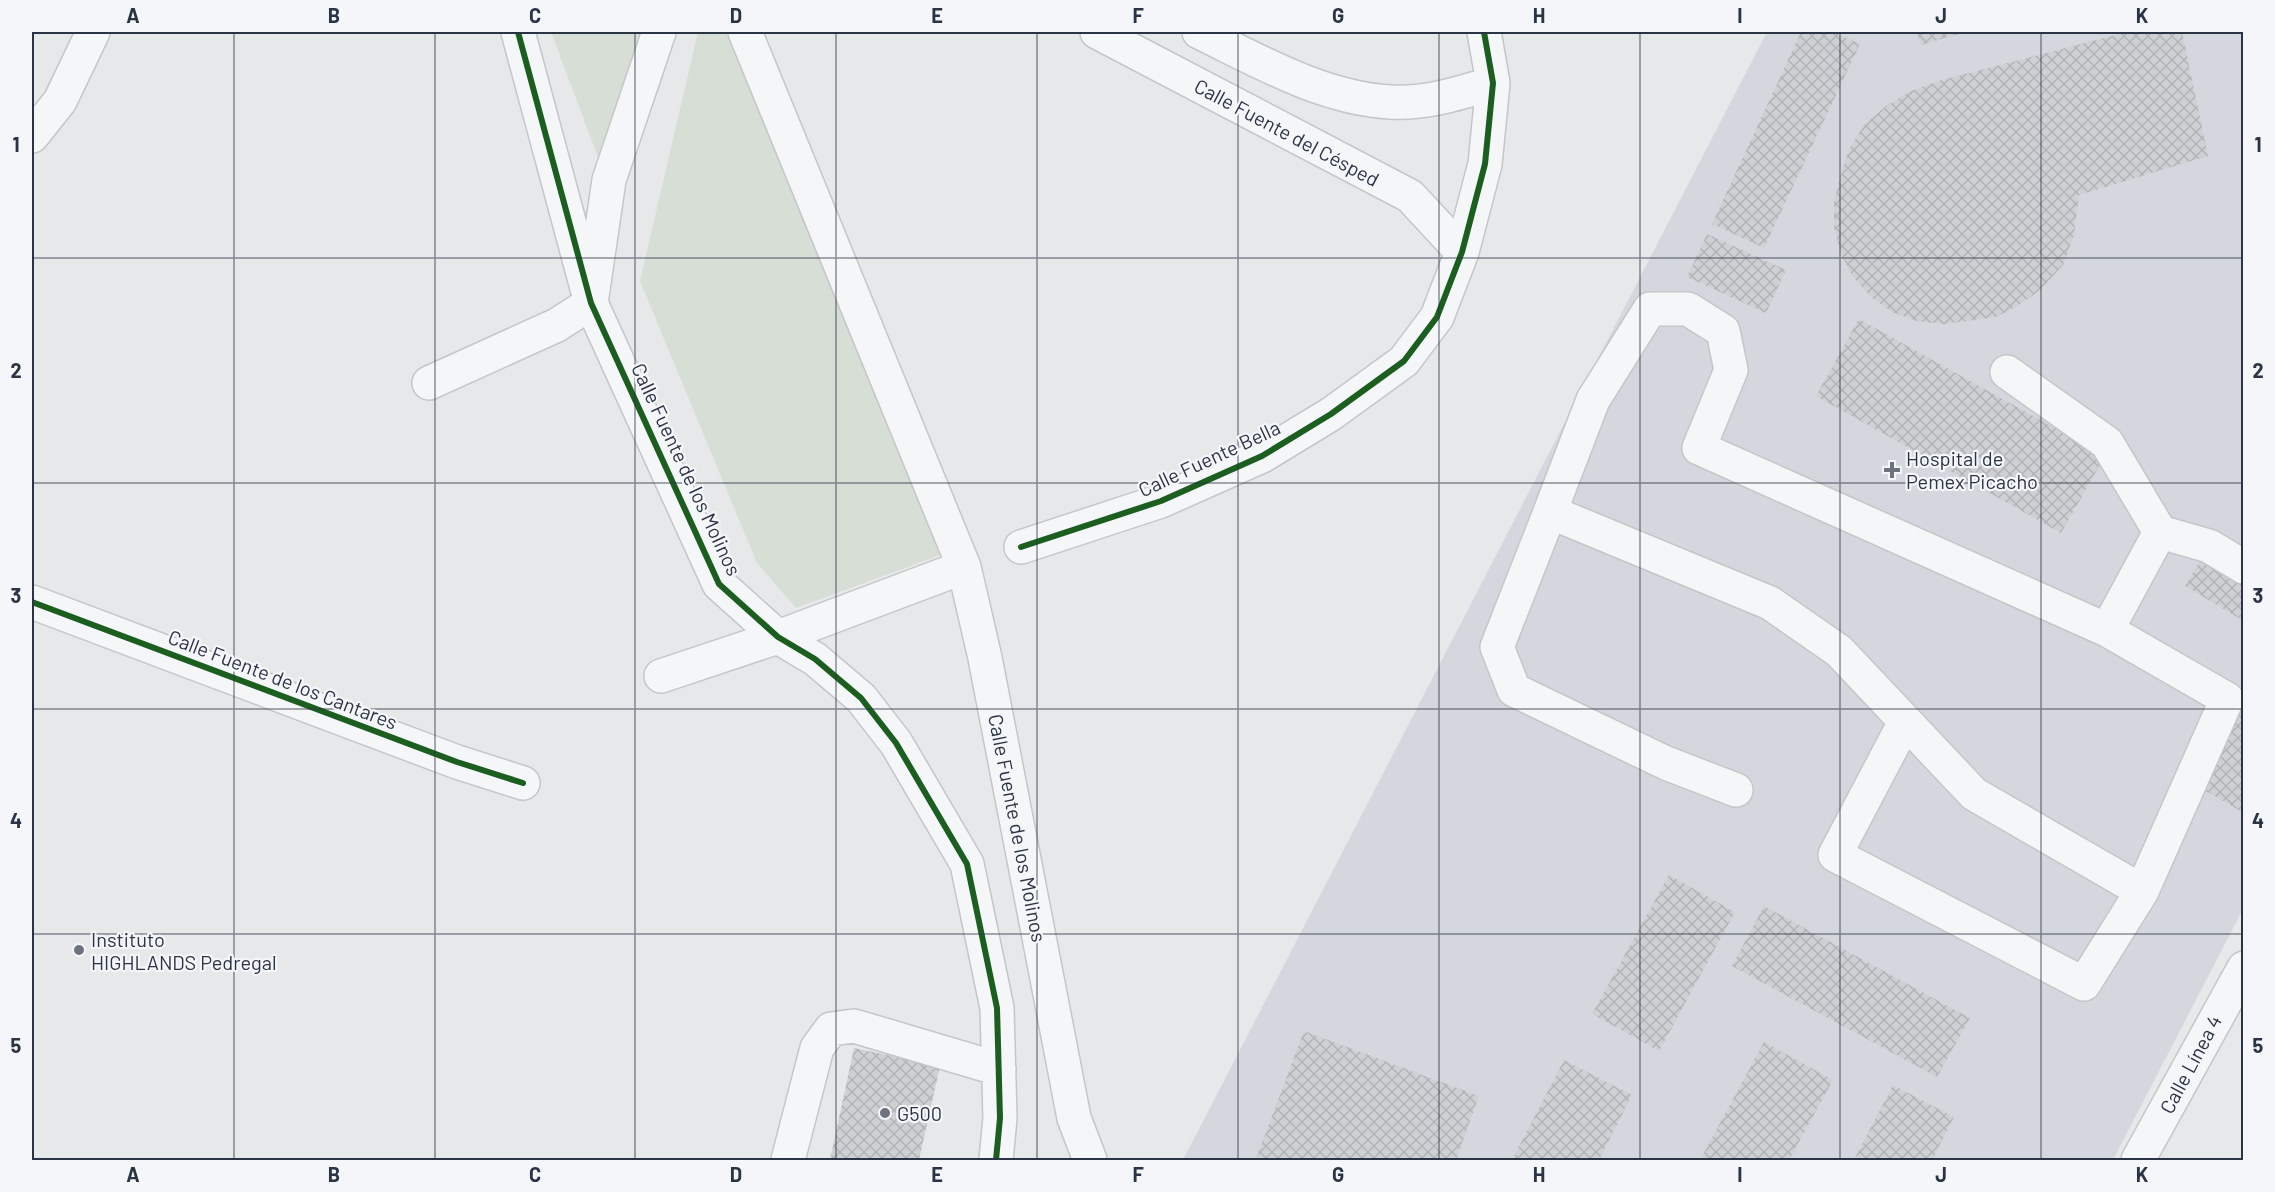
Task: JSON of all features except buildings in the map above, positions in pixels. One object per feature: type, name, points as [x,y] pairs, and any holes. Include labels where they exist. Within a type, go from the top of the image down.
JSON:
[{"type":"street","points":[[32,136],[60,101],[93,32]]},
{"type":"street","name":"Calle Fuente de los Molinos","points":[[518,32],[591,303],[719,584],[778,638],[815,659],[861,698],[897,743],[967,864],[997,1008],[1000,1118],[996,1161]]},
{"type":"street","points":[[429,383],[557,325],[591,303],[609,180],[659,32]]},
{"type":"street","name":"Calle Fuente de los Molinos","points":[[745,32],[964,567],[985,658],[1074,1118],[1090,1161]]},
{"type":"street","name":"Calle Fuente del Césped","points":[[1097,32],[1140,42],[1410,196],[1462,252]]},
{"type":"street","points":[[1199,32],[1262,62],[1341,95],[1392,102],[1443,98],[1493,83]]},
{"type":"street","name":"Calle Fuente Bella","points":[[1021,547],[1161,501],[1262,456],[1331,414],[1404,361],[1437,316],[1462,252],[1485,164],[1493,83],[1484,32]]},
{"type":"street","points":[[1737,790],[1665,763],[1514,690],[1497,647],[1593,400],[1650,309],[1688,309],[1723,331],[1731,370],[1699,448],[2107,630],[2227,699],[2142,891],[2084,984],[1835,855],[1905,722]]},
{"type":"street","points":[[2007,372],[2107,443],[2160,532],[2209,546],[2244,567]]},
{"type":"street","points":[[1550,513],[1770,603],[1839,651],[1974,794],[2142,891]]},
{"type":"street","points":[[2107,630],[2160,532]]},
{"type":"street","points":[[661,676],[778,638],[964,567]]},
{"type":"street","name":"Calle Fuente de los Cantares","points":[[32,602],[457,762],[524,783]]},
{"type":"street","name":"Calle Línea 4","points":[[2138,1161],[2244,968]]},
{"type":"street","points":[[788,1161],[817,1048],[831,1029],[854,1026],[999,1070]]},
{"type":"shaded area","points":[[551,32],[643,32],[598,157]]},
{"type":"shaded area","points":[[698,32],[727,32],[957,549],[796,608],[757,563],[640,281]]},
{"type":"shaded area","name":"Hospital de Pemex Picacho","points":[[1767,32],[2243,32],[2243,909],[2113,1160],[1183,1160]]},
{"type":"cycle path","points":[[518,32],[591,303],[719,584],[778,637],[815,659],[861,698],[896,743],[967,864],[997,1008],[1000,1118],[996,1160]]},
{"type":"cycle path","points":[[1021,547],[1161,501],[1262,456],[1331,414],[1404,361],[1437,317],[1462,252],[1485,164],[1493,83],[1484,32]]},
{"type":"cycle path","points":[[32,602],[457,762],[523,783]]},
{"type":"place","name":"Hospital de Pemex Picacho","points":[[1892,470]]},
{"type":"place","name":"Instituto HIGHLANDS Pedregal","points":[[79,950]]},
{"type":"place","name":"G500","points":[[885,1113]]}]
